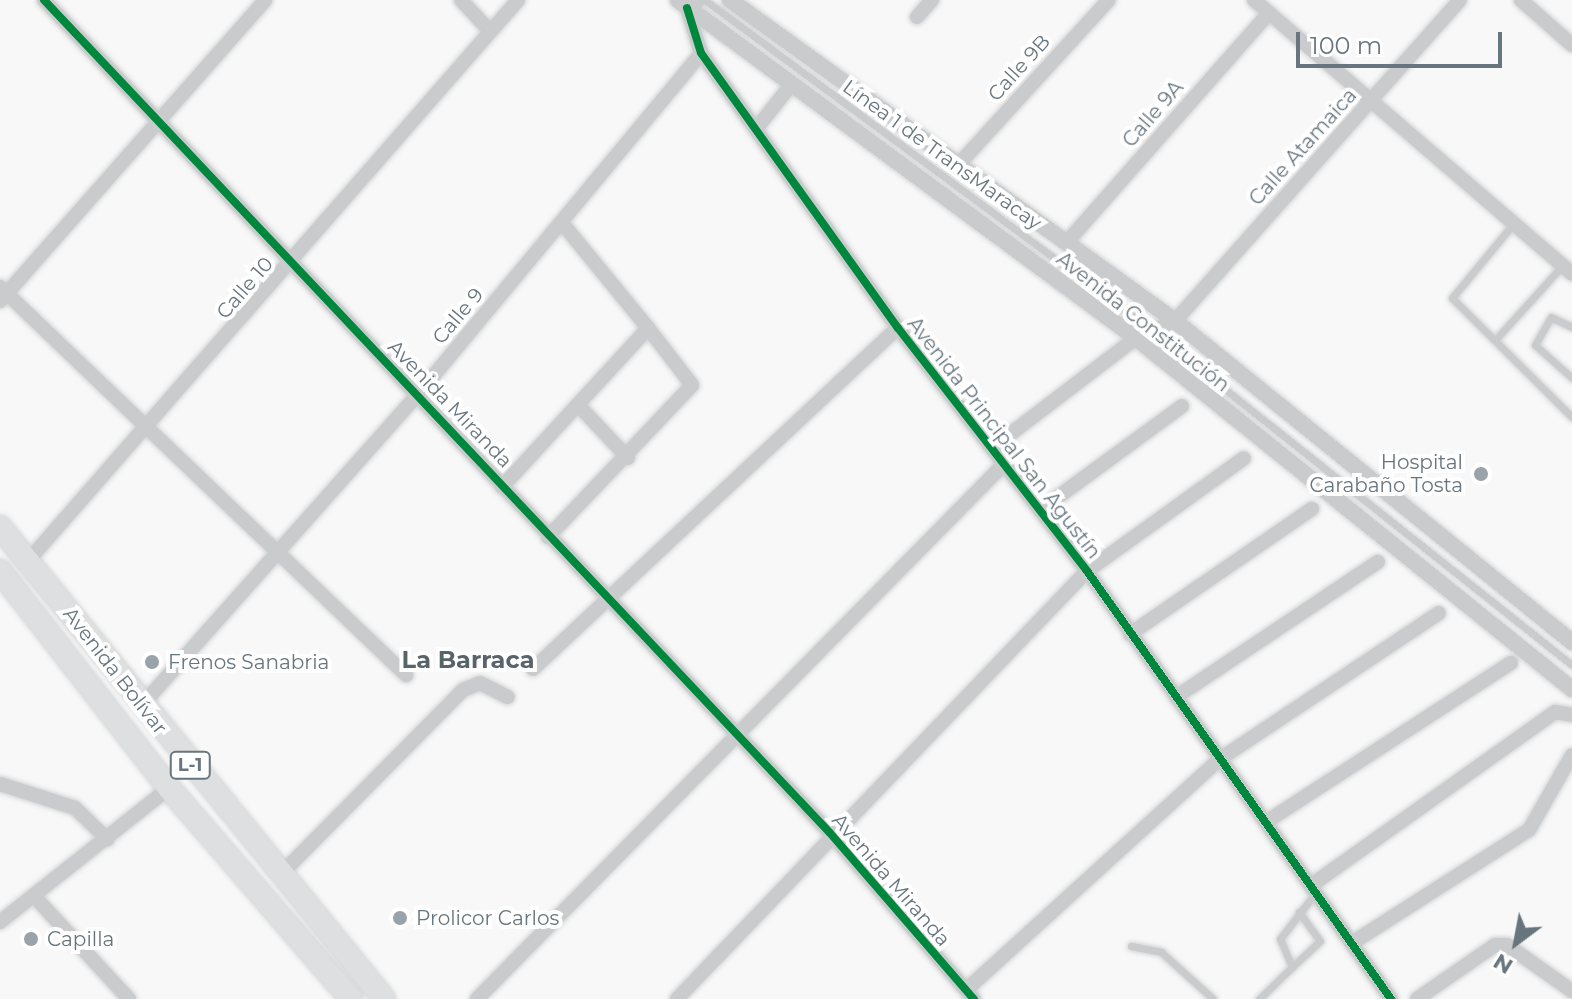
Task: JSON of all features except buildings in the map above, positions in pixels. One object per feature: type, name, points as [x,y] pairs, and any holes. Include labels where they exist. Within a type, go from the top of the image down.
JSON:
[{"type":"main road","name":"Avenida Bolívar","points":[[0,527],[280,875],[384,999]]},
{"type":"main road","name":"Avenida Bolívar","points":[[0,571],[169,788],[351,999]]},
{"type":"street","name":"Avenida Miranda","points":[[44,0],[415,398],[830,833],[970,995]]},
{"type":"street","points":[[265,0],[2,293],[282,550],[406,675]]},
{"type":"street","points":[[461,0],[490,31]]},
{"type":"street","name":"Calle 10","points":[[28,561],[292,266],[518,0]]},
{"type":"street","name":"Avenida Constitución","points":[[730,0],[1175,321],[1572,642]]},
{"type":"street","points":[[917,17],[932,0]]},
{"type":"street","name":"Calle 9B","points":[[959,164],[1109,0]]},
{"type":"street","points":[[1254,0],[1567,270]]},
{"type":"street","name":"Calle Atamaica","points":[[1175,321],[1460,0]]},
{"type":"street","points":[[1521,0],[1572,45]]},
{"type":"street","name":"Avenida Constitución","points":[[688,3],[791,85],[1136,338],[1572,689]]},
{"type":"street","name":"Avenida Principal San Agustín","points":[[688,3],[701,53],[898,328],[1087,571],[1315,887],[1391,999]]},
{"type":"street","name":"Calle 9A","points":[[1068,241],[1269,13]]},
{"type":"street","name":"Calle 9","points":[[142,705],[415,398],[701,53]]},
{"type":"street","points":[[756,129],[791,85]]},
{"type":"street","points":[[548,537],[628,458],[692,385],[562,223]]},
{"type":"street","points":[[992,448],[1136,338],[1175,321]]},
{"type":"street","points":[[502,487],[580,407],[648,328]]},
{"type":"street","points":[[533,669],[898,328]]},
{"type":"street","points":[[1040,510],[1182,406]]},
{"type":"street","points":[[580,407],[628,458]]},
{"type":"street","points":[[677,999],[830,833],[1087,571],[1244,458]]},
{"type":"street","points":[[477,999],[1004,464]]},
{"type":"street","points":[[1130,634],[1312,509]]},
{"type":"street","points":[[1176,697],[1378,562]]},
{"type":"street","points":[[970,995],[1220,759],[1439,613]]},
{"type":"street","points":[[1266,822],[1511,663]]},
{"type":"street","points":[[280,875],[463,690],[480,683],[508,697]]},
{"type":"street","points":[[1315,887],[1555,712],[1572,715]]},
{"type":"street","points":[[1352,943],[1529,830],[1572,755]]},
{"type":"street","points":[[0,784],[75,808],[107,839]]},
{"type":"street","points":[[0,922],[169,788]]},
{"type":"street","points":[[34,896],[129,999]]},
{"type":"street","points":[[1417,999],[1495,945],[1507,945],[1572,991]]},
{"type":"lane","name":"Línea 1 de TransMaracay","points":[[705,0],[1152,331],[1572,665]]},
{"type":"lane","points":[[1513,223],[1452,292],[1572,417]]},
{"type":"lane","points":[[1495,340],[1567,270]]},
{"type":"lane","points":[[1572,327],[1551,317],[1535,335],[1535,345],[1572,378]]},
{"type":"lane","points":[[1292,967],[1280,943],[1315,887]]},
{"type":"lane","points":[[1259,999],[1320,941],[1299,912]]},
{"type":"lane","points":[[1131,946],[1161,952],[1213,999]]},
{"type":"cycle path","points":[[44,0],[830,833],[974,999]]},
{"type":"cycle path","points":[[687,8],[701,53],[898,328],[1087,571],[1391,999]]},
{"type":"place","name":"Hospital Carabaño Tosta","points":[[1481,474]]},
{"type":"place","name":"Frenos Sanabria","points":[[152,662]]},
{"type":"place","name":"Prolicor Carlos","points":[[400,918]]},
{"type":"place","name":"Capilla","points":[[31,939]]},
{"type":"district","name":"La Barraca","points":[[468,660]]}]
